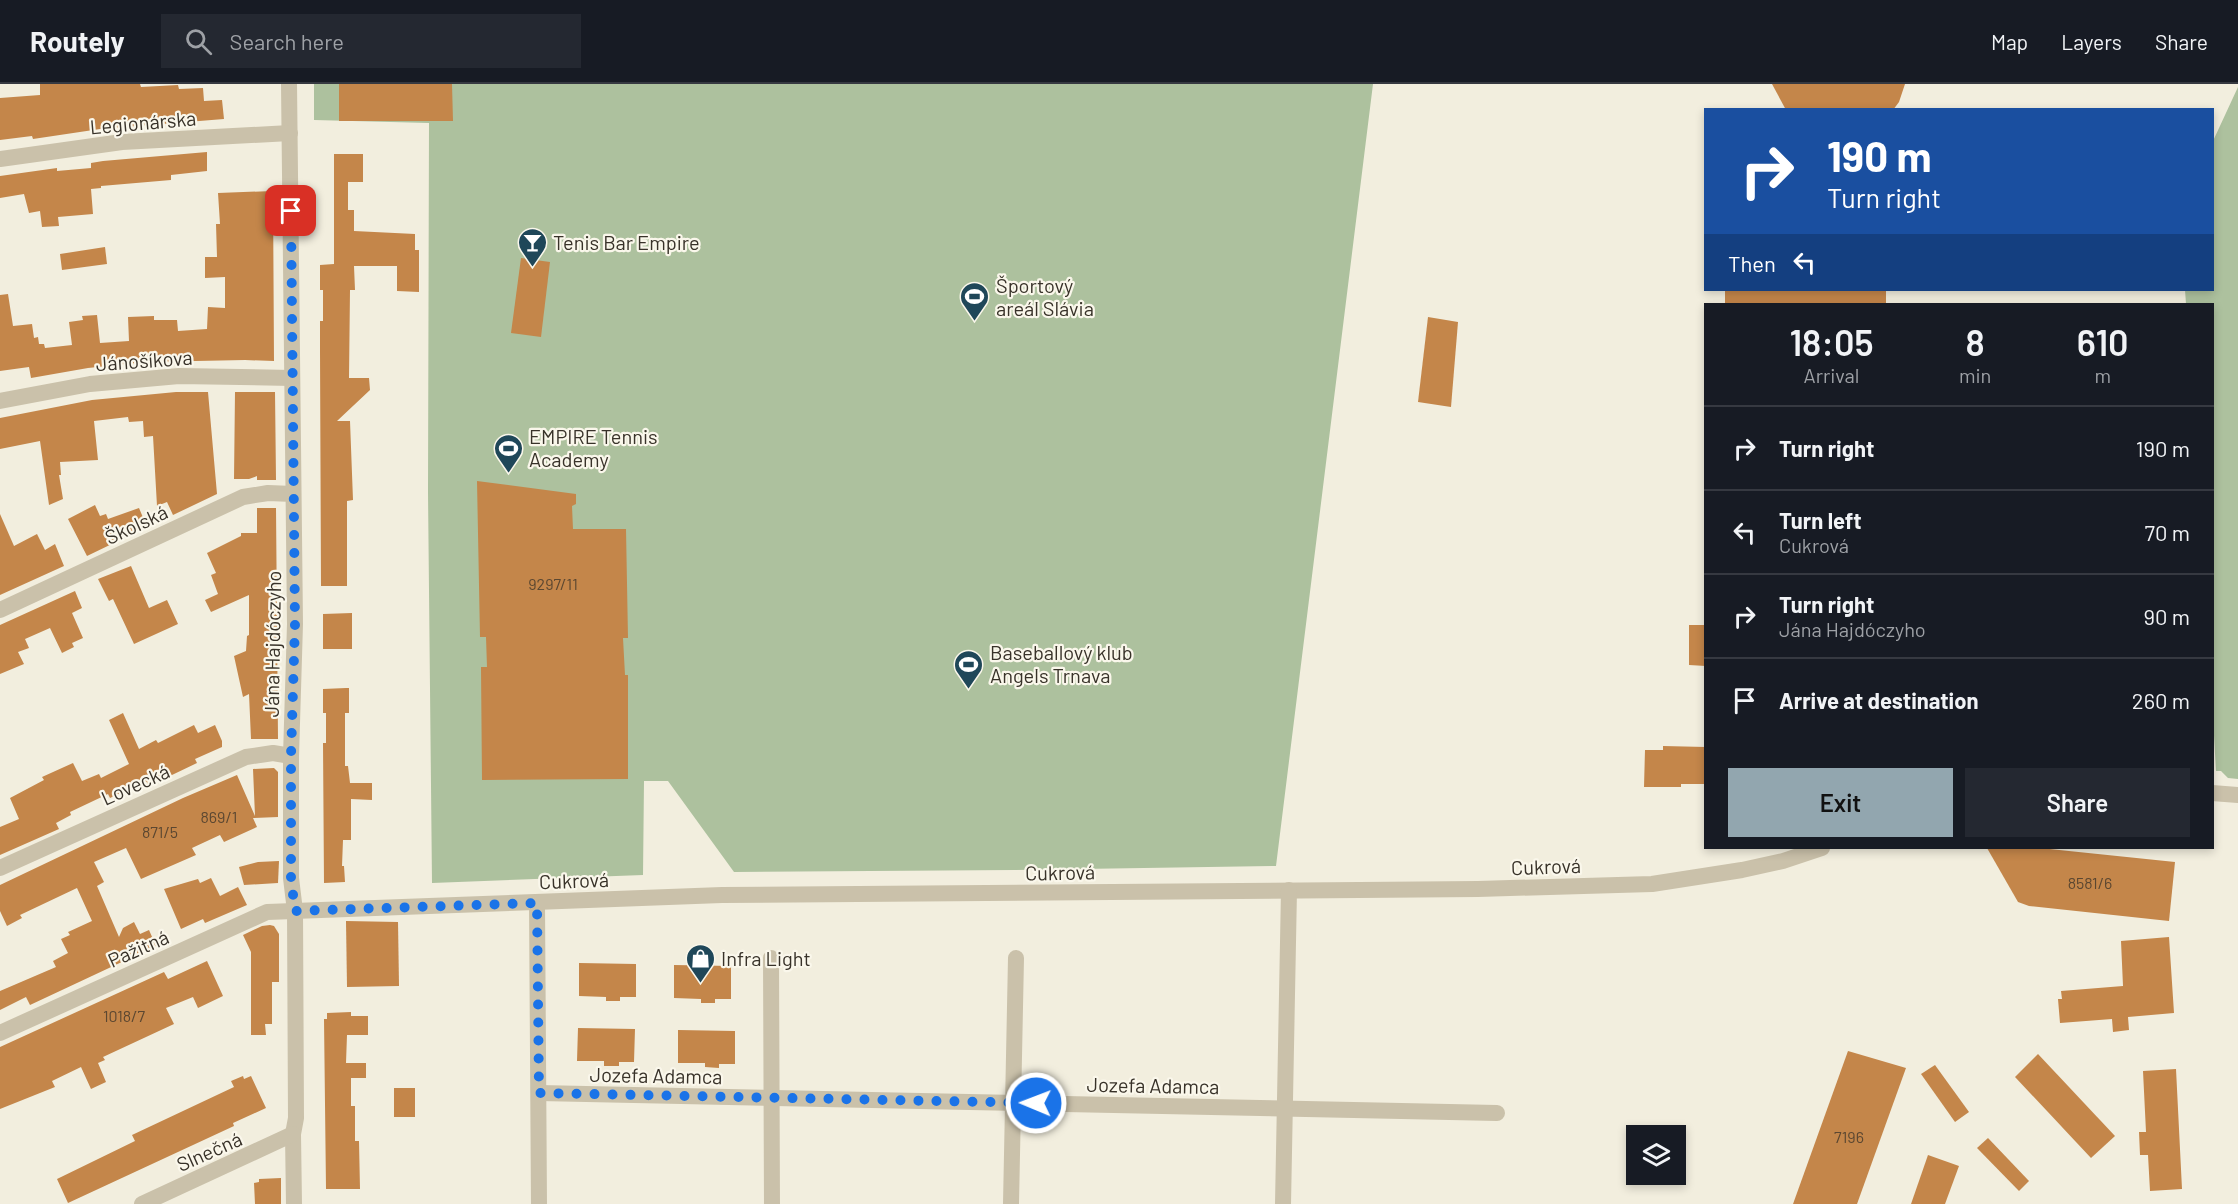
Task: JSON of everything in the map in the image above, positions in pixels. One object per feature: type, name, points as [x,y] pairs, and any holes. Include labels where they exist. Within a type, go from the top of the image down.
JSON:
[{"type":"street","name":"Jána Hajdóczyho","points":[[289,84],[295,624],[291,756],[291,878],[295,911],[294,1204]]},
{"type":"street","name":"Legionárska","points":[[0,159],[122,142],[290,133]]},
{"type":"street","name":"Jánošíkova","points":[[0,401],[90,384],[179,376],[292,378]]},
{"type":"street","name":"Školská","points":[[0,610],[243,497],[268,493],[293,494]]},
{"type":"street","name":"Lovecká","points":[[0,868],[246,757],[273,753],[291,756]]},
{"type":"street","points":[[2214,793],[2238,795]]},
{"type":"street","name":"Cukrová","points":[[295,911],[754,895],[1478,889],[1652,884],[1742,870],[1783,861],[1819,849]]},
{"type":"street","points":[[1283,1204],[1289,890]]},
{"type":"street","points":[[537,903],[539,1204]]},
{"type":"street","name":"Pažitná","points":[[0,1033],[267,912],[295,911]]},
{"type":"street","points":[[771,958],[772,1204]]},
{"type":"street","points":[[1011,1204],[1016,958]]},
{"type":"street","name":"Jozefa Adamca","points":[[539,1093],[1497,1113]]},
{"type":"street","name":"Slnečná","points":[[142,1204],[293,1134]]},
{"type":"green space","points":[[314,84],[1373,84],[1276,866],[734,872],[668,781],[644,781],[643,875],[432,883],[428,492],[429,123],[314,120]]},
{"type":"green space","points":[[2238,87],[2238,779],[2228,778],[2221,771],[2216,771],[2214,736],[2214,303],[2186,303],[2185,291],[2214,291],[2214,139]]},
{"type":"building","points":[[40,84],[140,84],[141,87],[178,85],[179,89],[203,88],[204,101],[222,100],[224,119],[100,129],[33,139],[32,136],[0,140],[0,98],[40,95]]},
{"type":"building","points":[[339,84],[452,84],[453,121],[339,121]]},
{"type":"building","points":[[1772,84],[1905,84],[1894,108],[1785,108]]},
{"type":"building","points":[[207,152],[207,171],[171,175],[171,180],[101,186],[101,188],[91,189],[93,214],[58,217],[59,226],[42,227],[40,211],[29,213],[24,194],[0,198],[0,176],[57,168],[57,171],[91,168],[91,163],[103,161]]},
{"type":"building","points":[[334,154],[363,154],[363,182],[348,182],[348,210],[354,210],[354,231],[415,234],[415,250],[419,250],[419,292],[397,291],[397,266],[354,266],[355,290],[350,290],[349,378],[369,378],[370,390],[337,421],[350,421],[353,500],[347,501],[347,586],[321,586],[320,321],[323,321],[323,290],[320,290],[320,265],[334,264]]},
{"type":"building","points":[[273,191],[274,361],[146,362],[88,368],[31,378],[29,367],[0,371],[0,295],[8,294],[13,326],[32,324],[34,338],[38,337],[39,344],[44,344],[45,348],[72,345],[69,322],[83,320],[82,316],[97,315],[100,343],[129,341],[128,317],[154,316],[154,320],[177,320],[178,331],[207,329],[208,307],[225,308],[225,277],[205,278],[205,257],[217,257],[216,224],[220,224],[218,193]]},
{"type":"building","points":[[105,247],[107,264],[62,270],[60,254]]},
{"type":"building","points":[[521,258],[550,262],[541,337],[511,333]]},
{"type":"building","points":[[1725,291],[1886,291],[1886,303],[1725,303]]},
{"type":"building","points":[[1428,317],[1458,322],[1451,407],[1418,402]]},
{"type":"building","points":[[176,392],[208,392],[217,494],[173,515],[167,502],[157,506],[153,436],[144,437],[143,421],[129,422],[128,417],[94,421],[98,460],[60,462],[61,475],[59,475],[63,499],[49,505],[40,441],[0,449],[0,418],[92,400]]},
{"type":"building","points":[[235,392],[275,392],[276,480],[257,480],[257,476],[249,479],[234,479]]},
{"type":"building","points":[[477,481],[576,494],[576,504],[572,506],[573,529],[626,529],[628,638],[623,638],[625,675],[628,675],[628,779],[482,780],[481,667],[487,667],[486,637],[480,637]]},
{"type":"building","points":[[95,505],[100,516],[106,514],[108,519],[139,508],[147,527],[87,556],[68,519]]},
{"type":"building","points":[[257,508],[276,508],[278,739],[251,739],[249,694],[243,697],[234,656],[246,651],[249,635],[249,595],[211,612],[205,600],[218,594],[211,575],[216,573],[207,553],[241,536],[241,533],[257,533]]},
{"type":"building","points":[[0,514],[14,546],[37,534],[45,550],[55,544],[64,566],[0,595]]},
{"type":"building","points":[[131,566],[149,608],[167,600],[178,624],[134,644],[113,599],[109,601],[98,579]]},
{"type":"building","points":[[75,591],[82,608],[72,613],[83,638],[72,643],[74,647],[62,653],[50,628],[25,639],[29,648],[18,652],[24,664],[0,674],[0,625]]},
{"type":"building","points":[[352,613],[352,649],[323,649],[323,614]]},
{"type":"building","points":[[1689,625],[1704,625],[1704,666],[1689,665]]},
{"type":"building","points":[[349,688],[349,713],[345,713],[345,766],[348,766],[350,783],[372,783],[372,800],[351,799],[351,840],[343,840],[342,866],[344,866],[345,882],[324,883],[323,743],[326,743],[326,713],[323,713],[323,689]]},
{"type":"building","points":[[123,713],[139,749],[156,740],[158,743],[194,725],[198,733],[215,725],[222,741],[222,747],[195,759],[197,763],[149,786],[146,781],[110,798],[108,794],[70,812],[71,815],[56,823],[59,829],[0,855],[0,827],[19,819],[10,798],[44,780],[42,777],[73,763],[82,781],[99,774],[101,778],[129,764],[109,720]]},
{"type":"building","points":[[1663,746],[1704,747],[1704,784],[1681,784],[1681,787],[1644,787],[1645,750],[1663,750]]},
{"type":"building","points":[[274,768],[278,772],[278,817],[253,818],[257,827],[224,842],[220,835],[192,848],[196,855],[141,879],[126,848],[94,862],[104,882],[97,886],[119,937],[123,928],[134,922],[140,934],[149,930],[156,946],[30,1005],[26,997],[0,1010],[0,991],[56,967],[53,961],[68,953],[61,939],[70,935],[68,932],[92,921],[77,888],[20,915],[22,918],[7,926],[0,911],[0,885],[183,798],[237,775],[255,816],[253,769]]},
{"type":"building","points":[[1988,849],[2050,849],[2175,862],[2169,921],[2029,906],[2018,902]]},
{"type":"building","points":[[279,861],[278,883],[244,885],[239,867],[258,862]]},
{"type":"building","points":[[211,878],[220,896],[238,887],[247,905],[205,923],[203,919],[181,929],[164,889],[198,879],[200,883]]},
{"type":"building","points":[[346,921],[398,922],[399,986],[347,987]]},
{"type":"building","points":[[262,926],[274,926],[279,934],[279,982],[272,982],[272,1024],[265,1024],[266,1035],[251,1035],[251,952],[243,935]]},
{"type":"building","points":[[2169,937],[2174,1013],[2128,1017],[2129,1030],[2113,1032],[2112,1019],[2060,1023],[2058,999],[2062,999],[2061,991],[2123,986],[2121,941]]},
{"type":"building","points":[[207,961],[223,996],[198,1008],[193,997],[166,1008],[174,1024],[103,1057],[105,1060],[98,1063],[106,1082],[91,1089],[81,1067],[52,1081],[55,1087],[0,1109],[0,1047],[164,972],[168,979]]},
{"type":"building","points":[[579,963],[636,964],[636,997],[620,997],[620,1001],[606,1001],[606,997],[579,996]]},
{"type":"building","points":[[674,965],[731,966],[731,999],[715,999],[715,1003],[701,1003],[701,999],[674,998]]},
{"type":"building","points":[[351,1012],[351,1016],[368,1016],[368,1035],[347,1035],[346,1063],[366,1063],[366,1078],[351,1078],[351,1106],[355,1106],[355,1141],[359,1141],[360,1189],[326,1189],[324,1019],[327,1019],[327,1013]]},
{"type":"building","points":[[578,1028],[635,1029],[634,1062],[619,1062],[619,1066],[604,1066],[604,1061],[577,1061]]},
{"type":"building","points":[[678,1030],[735,1031],[735,1064],[719,1064],[719,1068],[705,1067],[705,1063],[678,1063]]},
{"type":"building","points":[[1848,1051],[1906,1068],[1857,1204],[1793,1204]]},
{"type":"building","points":[[2038,1054],[2115,1136],[2091,1158],[2015,1077]]},
{"type":"building","points":[[1935,1065],[1969,1112],[1955,1122],[1921,1074]]},
{"type":"building","points":[[2176,1069],[2182,1189],[2150,1191],[2148,1155],[2140,1155],[2139,1132],[2146,1132],[2143,1071]]},
{"type":"building","points":[[243,1076],[244,1079],[251,1076],[266,1108],[233,1123],[234,1126],[68,1203],[57,1179],[135,1141],[132,1135],[234,1087],[231,1081]]},
{"type":"building","points":[[394,1088],[415,1088],[415,1117],[394,1117]]},
{"type":"building","points":[[1988,1138],[2029,1181],[2019,1191],[1977,1148]]},
{"type":"building","points":[[1928,1155],[1959,1166],[1945,1204],[1911,1204]]},
{"type":"building","points":[[281,1178],[281,1204],[255,1204],[254,1183],[259,1182],[259,1179]]},
{"type":"place","name":"Tenis Bar Empire","points":[[532,268]]},
{"type":"place","name":"Športový areál Slávia","points":[[975,322]]},
{"type":"place","name":"EMPIRE Tennis Academy","points":[[508,474]]},
{"type":"place","name":"Baseballový klub Angels Trnava","points":[[969,690]]},
{"type":"place","name":"Infra Light","points":[[700,984]]},
{"type":"route","points":[[291,211],[295,624],[291,756],[291,878],[295,911],[537,903],[539,1093],[1036,1103]]}]
